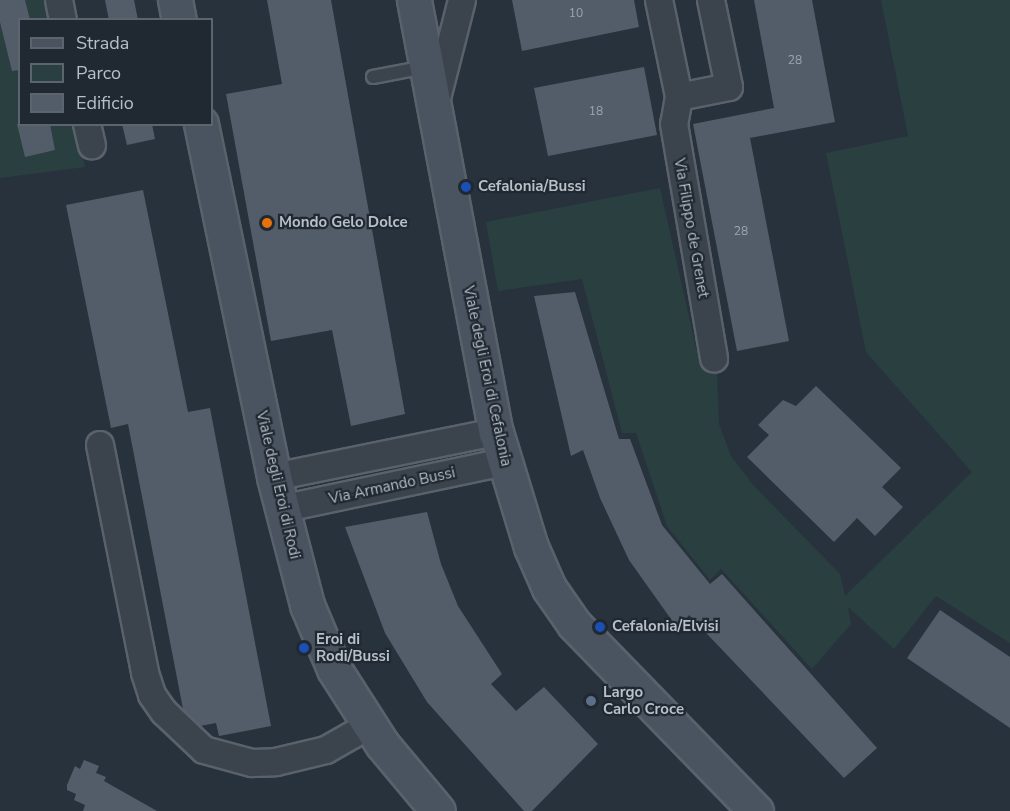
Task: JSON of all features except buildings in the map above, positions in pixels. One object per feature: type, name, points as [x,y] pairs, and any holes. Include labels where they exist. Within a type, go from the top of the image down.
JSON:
[{"type":"main road","points":[[175,0],[179,18]]},
{"type":"main road","name":"Viale degli Eroi di Cefalonia","points":[[414,0],[500,447],[531,546],[549,588],[574,624],[756,811]]},
{"type":"main road","name":"Viale degli Eroi di Rodi","points":[[201,126],[281,509],[307,605],[334,669],[370,725],[438,811]]},
{"type":"street","points":[[59,0],[63,18]]},
{"type":"street","points":[[435,106],[462,0]]},
{"type":"street","name":"Via Filippo de Grenet","points":[[659,0],[679,97],[674,124],[714,359]]},
{"type":"street","points":[[679,97],[729,87],[711,0]]},
{"type":"street","points":[[99,445],[145,673],[152,695],[164,712],[204,750],[252,763],[276,762],[326,750],[370,725]]},
{"type":"street","points":[[274,477],[500,447]]},
{"type":"street","name":"Via Armando Bussi","points":[[281,509],[500,447]]},
{"type":"lane","points":[[373,77],[427,66]]},
{"type":"green space","points":[[0,0],[51,0],[56,18],[18,18],[18,126],[76,126],[85,167],[0,178]]},
{"type":"green space","points":[[881,0],[1010,0],[1010,643],[936,596],[894,649],[848,607],[851,624],[812,669],[721,569],[710,580],[667,526],[636,433],[622,433],[582,279],[498,291],[486,222],[660,188],[697,352],[717,374],[719,424],[731,456],[754,486],[840,574],[845,596],[972,472],[866,352],[826,153],[908,136]]},
{"type":"place","name":"Cefalonia/Bussi","points":[[466,187]]},
{"type":"place","name":"Mondo Gelo Dolce","points":[[267,223]]},
{"type":"place","name":"Cefalonia/Elvisi","points":[[600,627]]},
{"type":"place","name":"Eroi di Rodi/Bussi","points":[[304,648]]},
{"type":"place","name":"Largo Carlo Croce","points":[[591,701]]}]
